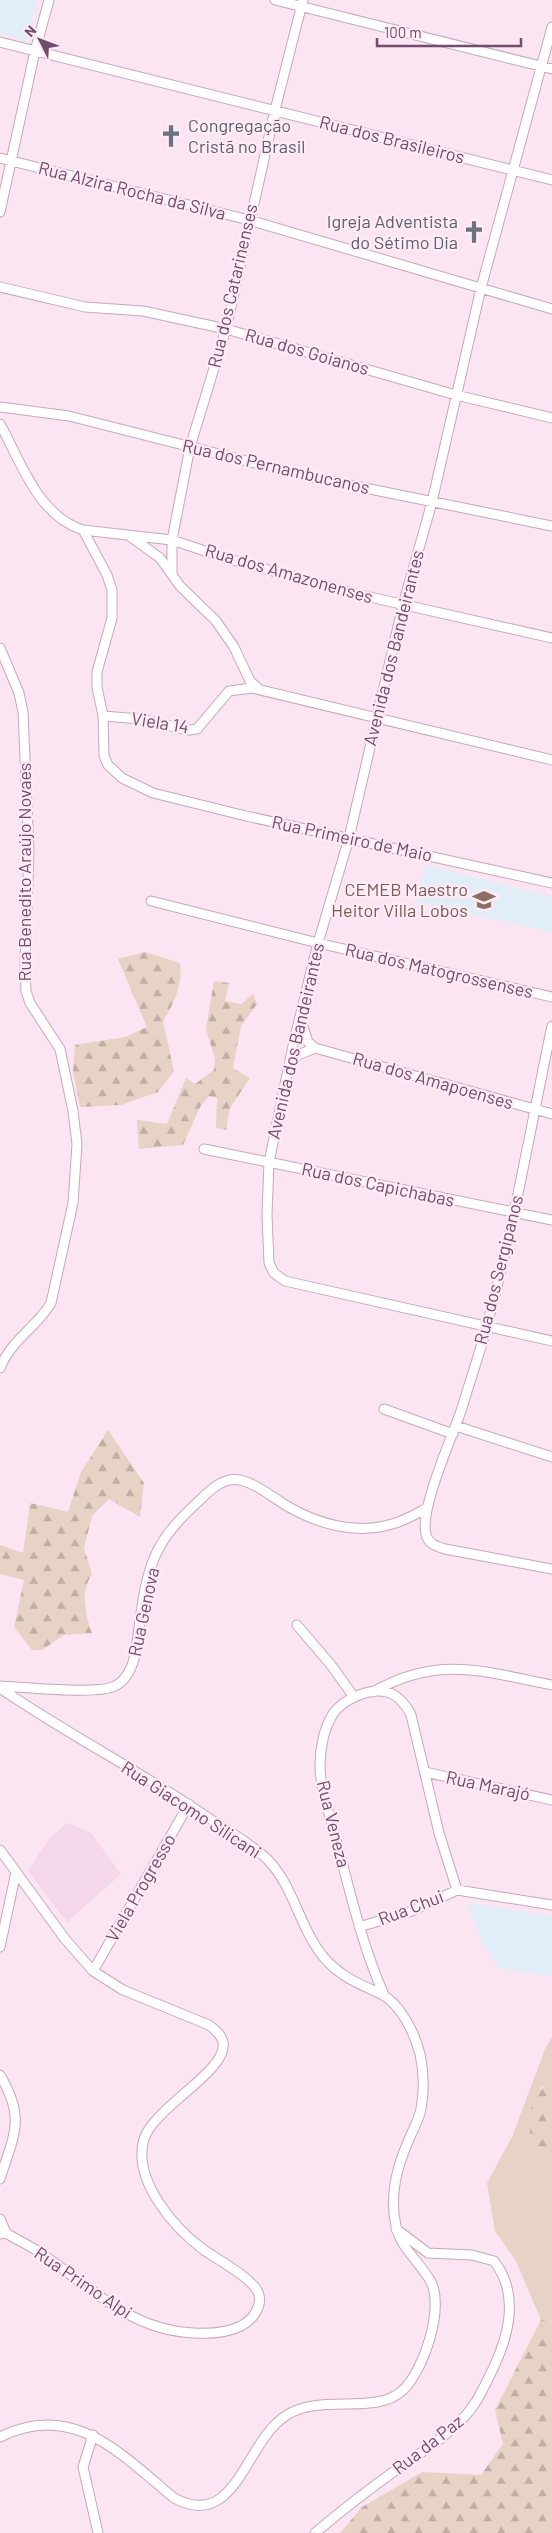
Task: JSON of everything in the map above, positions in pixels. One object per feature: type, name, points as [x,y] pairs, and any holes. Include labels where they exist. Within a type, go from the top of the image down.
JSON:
[{"type":"street","points":[[0,212],[35,50],[49,0]]},
{"type":"street","points":[[275,0],[302,4],[552,69]]},
{"type":"street","name":"Rua dos Catarinenses","points":[[172,573],[172,540],[190,447],[226,329],[274,110],[302,4]]},
{"type":"street","name":"Avenida dos Bandeirantes","points":[[487,1325],[452,1320],[295,1284],[274,1273],[269,1262],[268,1249],[269,1162],[300,1016],[318,943],[349,838],[403,605],[432,502],[481,288],[552,27]]},
{"type":"street","name":"Rua dos Brasileiros","points":[[0,42],[552,180]]},
{"type":"street","name":"Rua Alzira Rocha da Silva","points":[[0,158],[249,220],[552,309]]},
{"type":"street","name":"Rua dos Goianos","points":[[0,287],[85,307],[143,311],[226,329],[456,395],[552,418]]},
{"type":"street","name":"Rua dos Pernambucanos","points":[[0,407],[69,416],[315,478],[552,526]]},
{"type":"street","points":[[0,424],[44,503],[62,520],[83,530]]},
{"type":"street","name":"Rua dos Amazonenses","points":[[83,530],[172,540],[229,559],[403,605],[552,638]]},
{"type":"street","name":"Rua Primeiro de Maio","points":[[83,530],[107,575],[114,603],[112,618],[97,672],[97,687],[103,716],[102,746],[108,765],[122,778],[153,793],[552,883]]},
{"type":"street","points":[[128,534],[152,551],[172,573],[180,586],[226,634],[250,680],[259,689],[552,760]]},
{"type":"street","name":"Rua Benedito Araújo Novaes","points":[[0,648],[12,673],[23,712],[29,852],[24,962],[26,991],[30,1003],[56,1042],[63,1060],[76,1125],[77,1163],[69,1224],[52,1303],[47,1311],[10,1348],[0,1368]]},
{"type":"street","points":[[0,663],[12,673]]},
{"type":"street","name":"Viela 14","points":[[103,716],[141,719],[188,730],[197,729],[229,691],[244,688],[259,689]]},
{"type":"street","name":"Rua dos Matogrossenses","points":[[151,901],[318,943],[552,997]]},
{"type":"street","points":[[289,1065],[298,1055],[315,1048],[308,1042],[300,1016]]},
{"type":"street","name":"Rua dos Sergipanos","points":[[552,1026],[514,1213],[487,1325],[455,1430],[427,1508],[426,1535],[432,1545],[453,1551],[552,1569]]},
{"type":"street","name":"Rua dos Amapoenses","points":[[315,1048],[552,1114]]},
{"type":"street","name":"Rua dos Capichabas","points":[[204,1148],[552,1220]]},
{"type":"street","points":[[487,1325],[552,1341]]},
{"type":"street","points":[[384,1409],[551,1457]]},
{"type":"street","name":"Rua Genova","points":[[0,1687],[97,1690],[113,1687],[123,1680],[131,1669],[135,1655],[149,1574],[158,1549],[173,1526],[212,1489],[225,1481],[238,1480],[252,1484],[305,1516],[332,1525],[361,1529],[394,1524],[427,1508]]},
{"type":"street","points":[[297,1625],[331,1665],[354,1697]]},
{"type":"street","points":[[372,1692],[396,1679],[446,1668],[469,1669],[552,1685]]},
{"type":"street","name":"Rua Giacomo Silicani","points":[[0,1687],[35,1712],[189,1804],[267,1860],[280,1876],[312,1940],[326,1960],[344,1977],[384,1995],[398,2010],[417,2043],[423,2072],[420,2112],[399,2165],[393,2187],[396,2229],[401,2242],[426,2275],[436,2296],[429,2339],[416,2374],[405,2389],[393,2398],[376,2403],[310,2405],[295,2410],[271,2428],[226,2495],[213,2504],[201,2507],[186,2505],[174,2498],[124,2456],[93,2435],[57,2426],[36,2426],[15,2429],[0,2437]]},
{"type":"street","name":"Rua Veneza","points":[[384,1995],[359,1927],[322,1785],[320,1766],[321,1746],[333,1714],[354,1697],[372,1692],[388,1692],[407,1706],[439,1833],[457,1890]]},
{"type":"street","name":"Rua Marajó","points":[[425,1772],[552,1800]]},
{"type":"street","name":"Viela Progresso","points":[[93,1971],[189,1804]]},
{"type":"street","name":"Rua Primo Alpi","points":[[0,1850],[65,1939],[93,1971],[123,1990],[209,2025],[219,2032],[223,2043],[221,2055],[211,2070],[168,2107],[152,2124],[144,2139],[142,2159],[148,2182],[160,2203],[181,2230],[202,2248],[248,2280],[259,2295],[259,2304],[251,2319],[234,2330],[204,2334],[175,2332],[154,2327],[124,2313],[44,2255],[3,2234]]},
{"type":"street","points":[[0,1947],[16,1872]]},
{"type":"street","name":"Rua Chui","points":[[359,1927],[412,1911],[457,1890],[552,1905]]},
{"type":"street","points":[[0,2074],[10,2093],[16,2111],[16,2130],[0,2179]]},
{"type":"street","points":[[0,2219],[3,2234]]},
{"type":"street","name":"Rua da Paz","points":[[314,2533],[361,2495],[449,2432],[465,2416],[479,2397],[507,2334],[510,2315],[506,2283],[494,2261],[472,2255],[428,2253],[396,2229]]},
{"type":"street","points":[[93,2435],[83,2466],[98,2533]]},
{"type":"shaded area","points":[[0,0],[37,0],[26,42],[0,33]]},
{"type":"shaded area","name":"CEMEB Maestro Heitor Villa Lobos","points":[[425,865],[552,897],[552,932],[415,903]]},
{"type":"shaded area","points":[[67,1823],[91,1833],[121,1874],[67,1922],[28,1871],[49,1839]]},
{"type":"shaded area","points":[[466,1902],[552,1916],[552,1976],[498,1968],[481,1940]]},
{"type":"green space","points":[[145,952],[180,963],[181,971],[177,994],[163,1021],[174,1071],[158,1092],[121,1105],[80,1107],[73,1072],[75,1045],[125,1037],[147,1027],[118,959]]},
{"type":"green space","points":[[214,981],[229,983],[225,1001],[241,1004],[253,994],[257,1004],[241,1026],[233,1068],[250,1078],[230,1108],[226,1130],[216,1128],[217,1098],[209,1096],[200,1107],[183,1145],[139,1149],[137,1120],[167,1124],[186,1078],[195,1084],[214,1070],[215,1059],[206,1029]]},
{"type":"green space","points":[[108,1430],[144,1483],[140,1517],[109,1499],[92,1516],[84,1548],[92,1574],[86,1588],[85,1603],[92,1633],[64,1635],[42,1650],[32,1650],[14,1627],[24,1580],[0,1574],[0,1545],[23,1553],[30,1503],[68,1512],[81,1472]]},
{"type":"green space","points":[[552,2037],[552,2080],[541,2088],[533,2155],[552,2170],[552,2322],[541,2320],[516,2261],[495,2231],[487,2183],[512,2137],[545,2049]]},
{"type":"green space","points":[[552,2080],[552,2170],[533,2155],[530,2114],[536,2096]]},
{"type":"green space","points":[[541,2320],[552,2322],[552,2533],[340,2533],[362,2507],[422,2472],[481,2475],[503,2444],[495,2410]]},
{"type":"place","name":"Congregação Cristã no Brasil","points":[[171,136]]},
{"type":"place","name":"Igreja Adventista do Sétimo Dia","points":[[474,232]]},
{"type":"place","name":"CEMEB Maestro Heitor Villa Lobos","points":[[484,900]]}]
